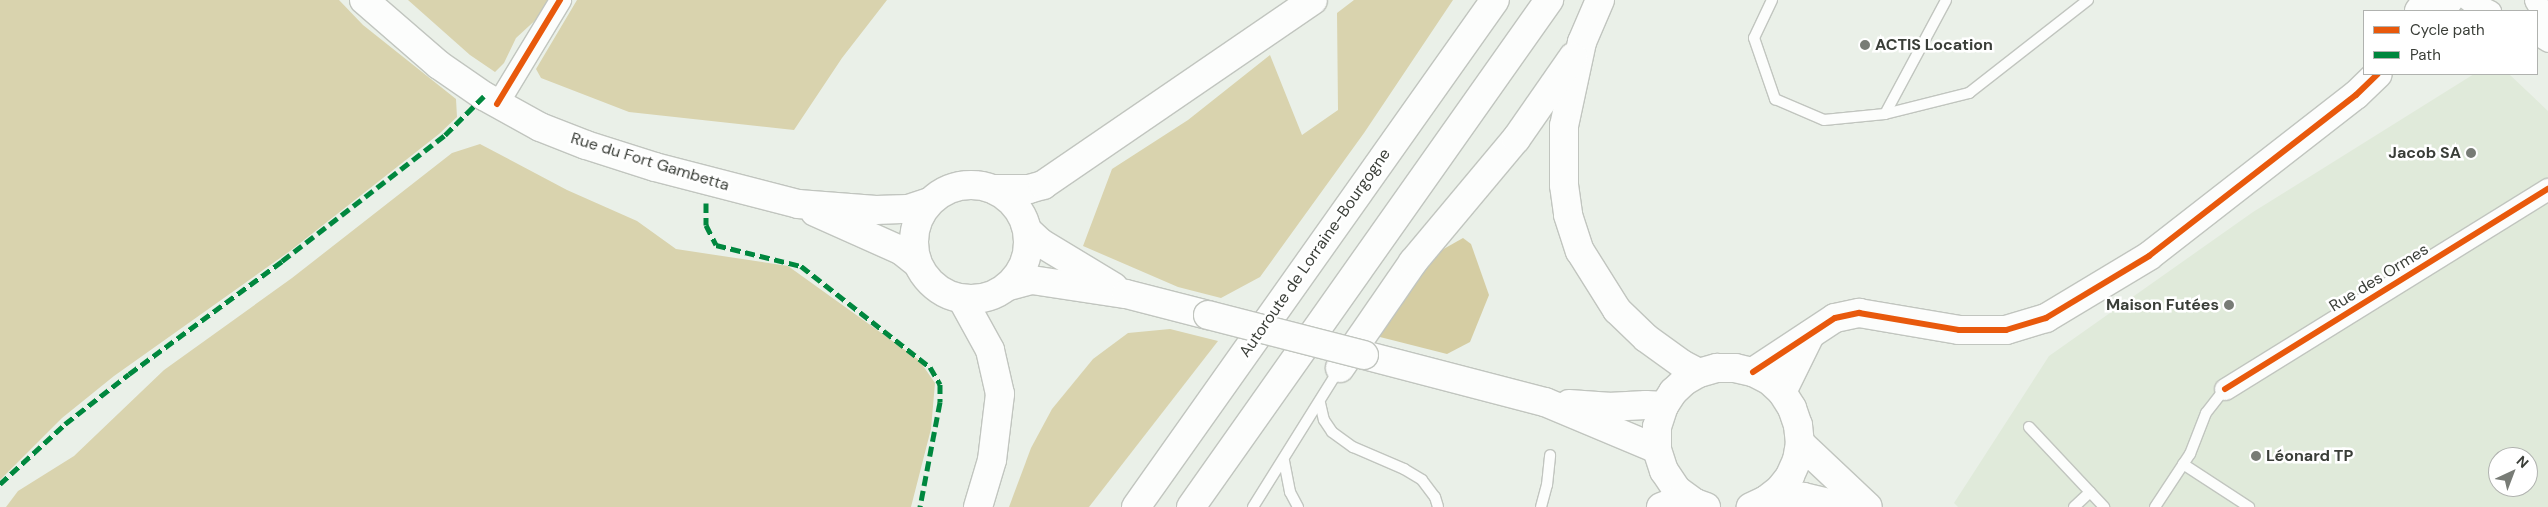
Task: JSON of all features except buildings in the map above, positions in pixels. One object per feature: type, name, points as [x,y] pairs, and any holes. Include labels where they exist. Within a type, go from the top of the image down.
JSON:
[{"type":"main road","name":"Rue du Fort Gambetta","points":[[364,0],[439,65],[497,104],[540,127],[586,145],[655,167],[798,204],[902,251],[917,262]]},
{"type":"main road","points":[[1312,0],[1043,185],[1030,190],[993,189],[977,185],[960,186],[944,191],[930,202],[920,215],[915,230],[913,247],[917,262],[928,280],[943,293],[962,299],[979,300],[995,295],[1009,286],[1032,280],[1126,294],[1208,315],[1352,362],[1545,402],[1608,407],[1664,406]]},
{"type":"main road","name":"Autoroute de Lorraine-Bourgogne","points":[[1136,507],[1495,0]]},
{"type":"main road","points":[[1191,507],[1549,0]]},
{"type":"main road","points":[[1352,362],[1413,262],[1516,139],[1582,42],[1600,0]]},
{"type":"main road","points":[[2441,10],[2449,0]]},
{"type":"main road","points":[[1582,42],[1564,126],[1568,215],[1580,251],[1617,310],[1646,338],[1682,364],[1699,373]]},
{"type":"main road","points":[[2095,289],[2132,248],[2318,103],[2363,62]]},
{"type":"main road","points":[[1752,372],[1835,318],[1859,313],[1959,330],[2006,330],[2046,318],[2149,256],[2356,95],[2377,75]]},
{"type":"main road","points":[[993,189],[1009,199],[1021,214],[1028,231],[1028,251],[1022,270],[1009,286]]},
{"type":"main road","name":"Rue du Fort Gambetta","points":[[798,204],[876,210],[908,209],[930,202]]},
{"type":"main road","points":[[1028,231],[1041,243],[1073,264],[1126,294]]},
{"type":"main road","points":[[962,299],[990,350],[1000,394],[992,460],[978,507]]},
{"type":"main road","points":[[1782,392],[1811,334]]},
{"type":"main road","points":[[1701,505],[1677,490],[1664,471],[1657,449],[1657,427],[1664,406],[1679,387],[1699,373],[1717,368],[1735,368],[1752,372],[1769,380],[1782,392],[1792,408],[1798,424],[1800,442],[1797,460],[1790,476],[1780,489],[1759,504]]},
{"type":"main road","points":[[1545,402],[1657,449]]},
{"type":"main road","points":[[1800,442],[1868,507]]},
{"type":"main road","points":[[1759,504],[1803,497],[1830,503],[1836,507]]},
{"type":"main road","points":[[1661,507],[1677,501],[1701,505]]},
{"type":"street","points":[[497,104],[560,0]]},
{"type":"street","points":[[2468,0],[2488,10]]},
{"type":"street","points":[[2534,0],[2548,22]]},
{"type":"street","name":"Rue des Ormes","points":[[2225,389],[2548,189]]},
{"type":"lane","points":[[1772,0],[1754,38],[1775,99],[1824,120],[1885,114],[1969,93],[2088,0]]},
{"type":"lane","points":[[1885,114],[1946,0]]},
{"type":"lane","points":[[1253,507],[1320,403],[1352,362]]},
{"type":"lane","points":[[2155,507],[2190,454],[2206,413],[2225,389]]},
{"type":"lane","points":[[1320,403],[1324,420],[1332,432],[1353,447],[1404,469],[1422,480],[1435,497],[1438,507]]},
{"type":"lane","points":[[2029,427],[2104,507]]},
{"type":"lane","points":[[1542,507],[1547,486],[1550,455]]},
{"type":"lane","points":[[1284,461],[1290,492],[1298,507]]},
{"type":"lane","points":[[2183,464],[2249,507]]},
{"type":"lane","points":[[1287,507],[1290,492]]},
{"type":"lane","points":[[2074,507],[2090,492]]},
{"type":"shaded area","points":[[0,0],[339,0],[363,25],[456,99],[457,117],[439,134],[290,251],[114,376],[62,418],[0,480]]},
{"type":"shaded area","points":[[408,0],[550,0],[541,15],[516,38],[504,63],[495,72],[470,55]]},
{"type":"shaded area","points":[[577,0],[887,0],[842,58],[794,130],[629,112],[541,78],[536,69]]},
{"type":"shaded area","points":[[1354,0],[1453,0],[1364,133],[1260,277],[1221,298],[1178,287],[1083,246],[1112,169],[1188,120],[1270,55],[1302,135],[1338,110],[1337,13]]},
{"type":"shaded area","points":[[2472,75],[2510,75],[2548,111],[2548,507],[1958,507],[1954,503],[2049,356],[2253,212]]},
{"type":"shaded area","points":[[480,144],[567,190],[637,221],[676,249],[788,266],[919,360],[935,383],[931,429],[911,507],[6,507],[18,491],[74,456],[164,370],[292,278],[452,153]]},
{"type":"shaded area","points":[[1463,238],[1471,244],[1489,295],[1470,342],[1447,354],[1376,336],[1433,255]]},
{"type":"shaded area","points":[[1170,329],[1218,341],[1089,507],[1009,507],[1031,448],[1052,409],[1093,359],[1128,333]]},
{"type":"marked path","points":[[0,484],[65,424],[129,374],[282,261],[445,135],[484,96]]},
{"type":"marked path","points":[[706,203],[706,225],[716,245],[801,266],[930,367],[940,384],[940,402],[920,507]]},
{"type":"cycle path","points":[[497,104],[560,0]]},
{"type":"cycle path","points":[[1753,372],[1835,318],[1859,313],[1959,330],[2006,330],[2046,318],[2149,256],[2356,95],[2377,75]]},
{"type":"cycle path","points":[[2225,389],[2548,189]]},
{"type":"place","name":"ACTIS Location","points":[[1865,45]]},
{"type":"place","name":"Jacob SA","points":[[2471,153]]},
{"type":"place","name":"Maison Futées","points":[[2229,305]]},
{"type":"place","name":"Léonard TP","points":[[2256,456]]}]
